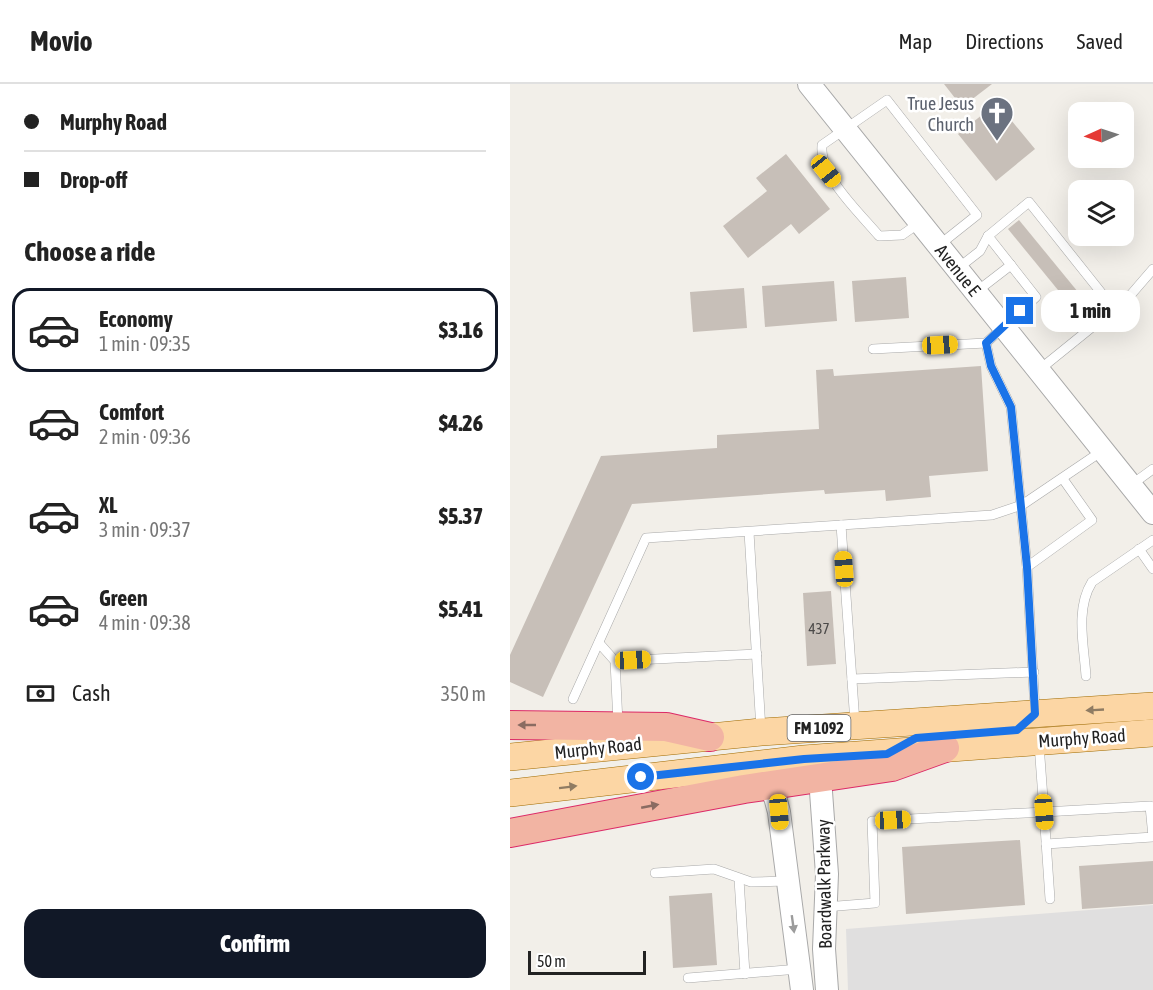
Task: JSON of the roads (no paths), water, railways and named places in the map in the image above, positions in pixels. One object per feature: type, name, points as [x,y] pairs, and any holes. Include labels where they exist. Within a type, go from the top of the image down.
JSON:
[{"type":"highway","points":[[510,725],[666,727],[710,737]]},
{"type":"highway","points":[[510,833],[767,785],[892,767],[945,748]]},
{"type":"main road","name":"Murphy Road","points":[[510,757],[761,732],[1153,706]]},
{"type":"main road","points":[[887,754],[916,738],[1017,730],[1035,714]]},
{"type":"main road","name":"Murphy Road","points":[[510,793],[781,761],[1153,733]]},
{"type":"street","name":"Avenue E","points":[[809,84],[1153,513]]},
{"type":"street","name":"Boardwalk Parkway","points":[[820,778],[827,874],[826,990]]},
{"type":"street","name":"Boardwalk Parkway","points":[[767,785],[779,812],[800,980]]},
{"type":"lane","points":[[920,223],[902,235],[879,236],[826,171],[821,156],[822,145],[887,100],[977,215],[938,246]]},
{"type":"lane","points":[[957,270],[980,251],[988,236],[1029,202],[1115,310]]},
{"type":"lane","points":[[873,349],[986,343],[1036,297],[988,236]]},
{"type":"lane","points":[[976,292],[1011,265]]},
{"type":"lane","points":[[1039,370],[1115,310],[1152,272]]},
{"type":"lane","points":[[986,343],[991,366],[1011,407],[1027,567],[1035,714]]},
{"type":"lane","points":[[573,699],[646,538],[992,515],[1022,505],[1063,479],[1102,450]]},
{"type":"lane","points":[[1131,485],[1153,469]]},
{"type":"lane","points":[[1027,567],[1092,520],[1063,479]]},
{"type":"lane","points":[[841,525],[856,726]]},
{"type":"lane","points":[[749,532],[761,732]]},
{"type":"lane","points":[[1086,676],[1083,598],[1092,582],[1153,540]]},
{"type":"lane","points":[[1139,549],[1153,569]]},
{"type":"lane","points":[[599,643],[615,662],[618,726]]},
{"type":"lane","points":[[615,662],[757,654]]},
{"type":"lane","points":[[852,679],[1034,672]]},
{"type":"lane","points":[[1039,741],[1050,899]]},
{"type":"lane","points":[[825,907],[875,903],[872,821],[1150,806],[1152,837],[1046,844]]},
{"type":"lane","points":[[655,873],[714,869],[752,882],[786,881]]},
{"type":"lane","points":[[739,879],[745,974]]},
{"type":"lane","points":[[688,978],[745,974],[800,980]]},
{"type":"place","name":"True Jesus Church","points":[[997,142]]}]
